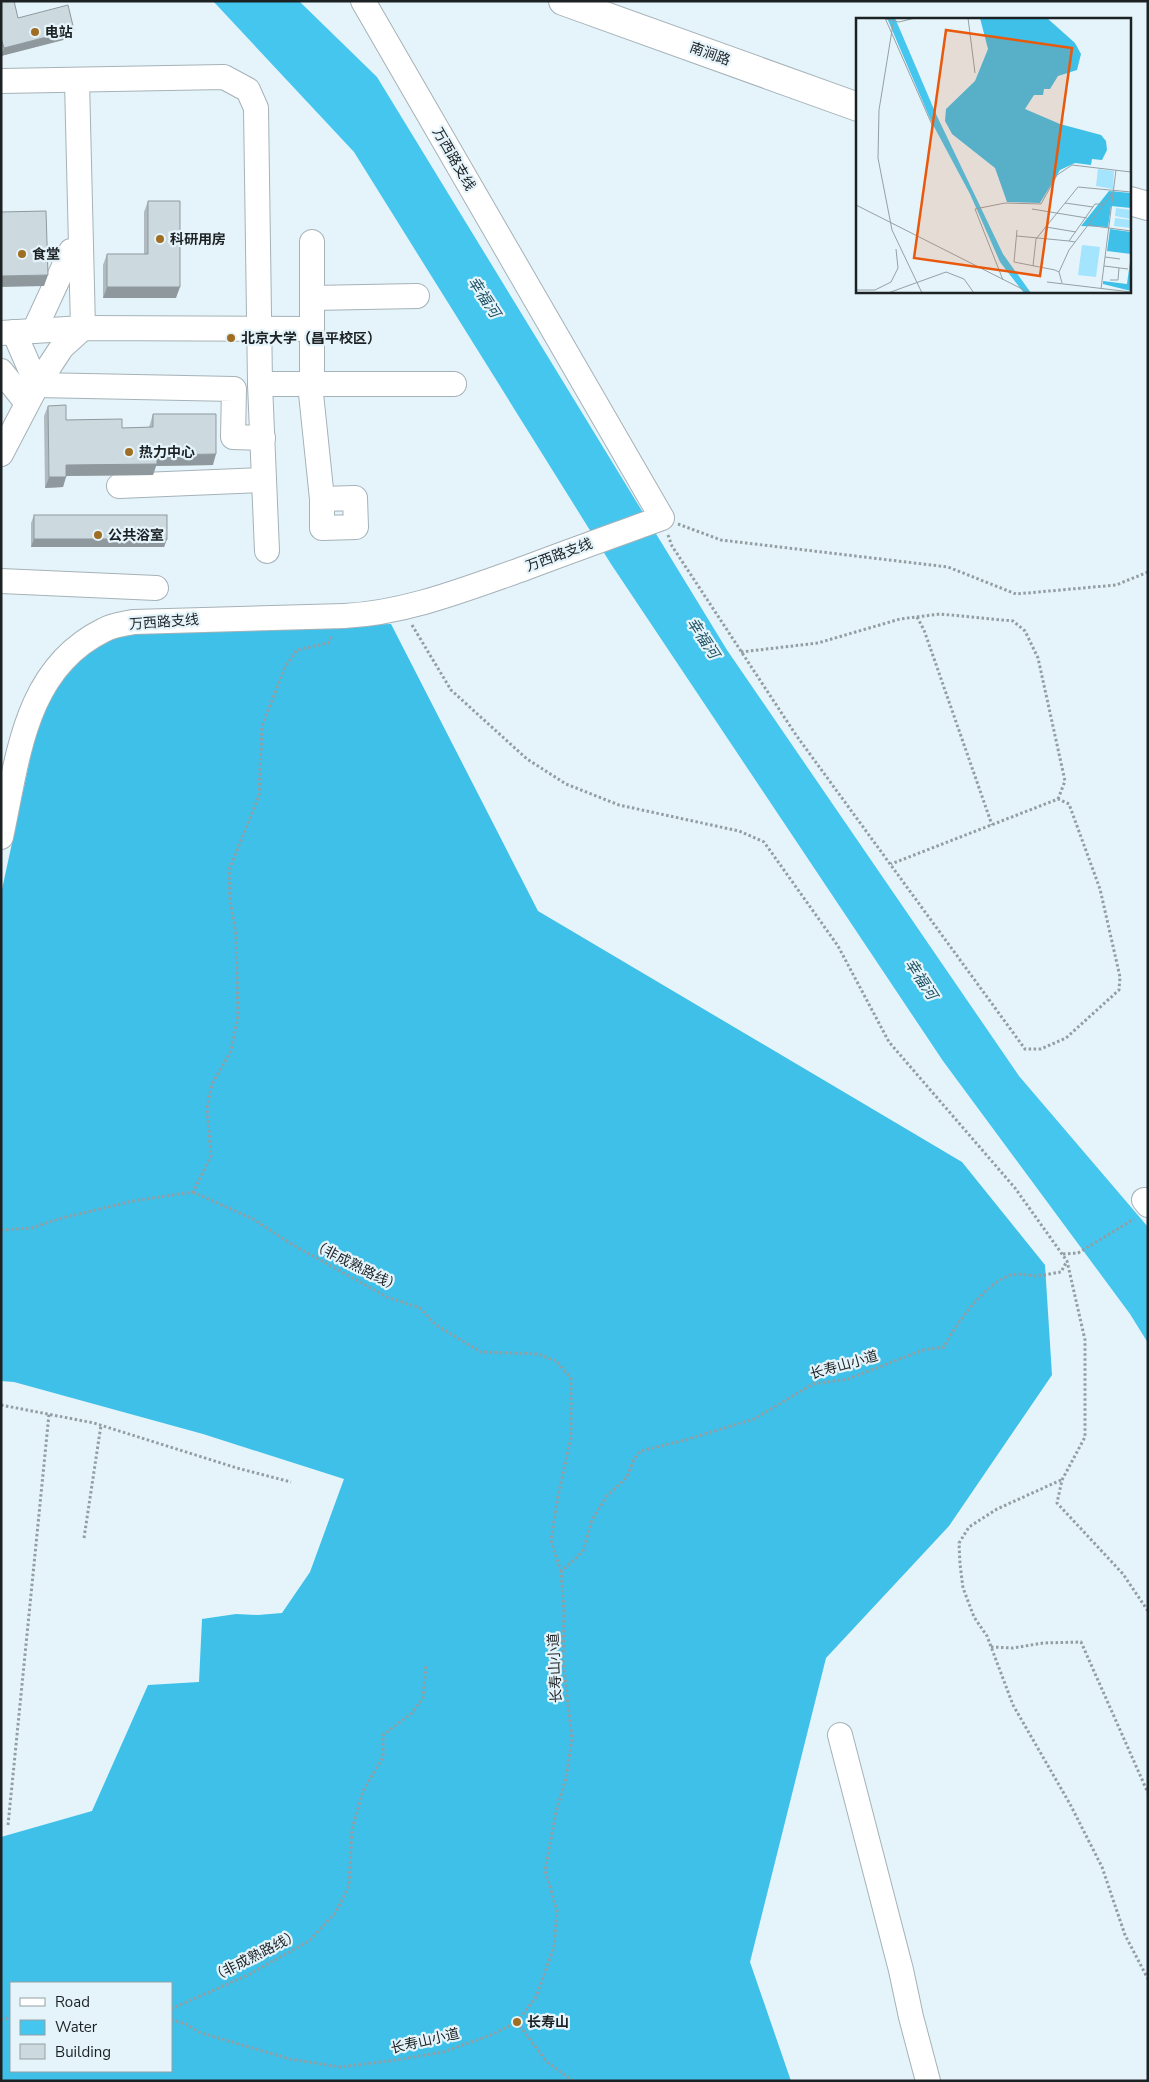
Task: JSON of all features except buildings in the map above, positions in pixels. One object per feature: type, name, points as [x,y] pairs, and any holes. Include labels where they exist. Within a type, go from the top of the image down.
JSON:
[{"type":"main road","name":"南涧路","points":[[563,1],[856,107]]},
{"type":"main road","points":[[1132,201],[1148,206]]},
{"type":"street","name":"万西路支线","points":[[1,837],[24,728],[39,694],[57,667],[79,644],[106,629],[133,622],[364,615],[402,607],[467,589],[662,518],[363,1]]},
{"type":"street","points":[[1,80],[224,77],[248,90],[256,108],[260,384],[267,551]]},
{"type":"street","points":[[77,80],[69,251],[83,328]]},
{"type":"street","points":[[312,242],[311,378],[322,499]]},
{"type":"street","points":[[32,394],[16,332],[69,251]]},
{"type":"street","points":[[312,298],[417,296]]},
{"type":"street","points":[[3,448],[32,394],[62,347],[83,328]]},
{"type":"street","points":[[16,332],[83,328],[312,329]]},
{"type":"street","points":[[1,371],[32,394],[234,389],[233,437],[263,438]]},
{"type":"street","points":[[260,384],[311,378],[454,384]]},
{"type":"street","points":[[119,486],[264,480]]},
{"type":"street","points":[[1,581],[156,588]]},
{"type":"street","points":[[840,1735],[899,1960],[911,2018],[928,2081]]},
{"type":"path","points":[[662,518],[721,540],[948,567],[1016,594],[1116,586],[1148,572]]},
{"type":"path","points":[[662,518],[672,546],[796,735],[1025,1049],[1041,1049],[1066,1038],[1118,990],[1120,977],[1100,890],[1069,804],[1058,798]]},
{"type":"path","points":[[402,607],[451,690],[527,759],[566,784],[619,805],[739,831],[764,842],[838,946],[889,1042],[1015,1188],[1067,1261],[1085,1340],[1085,1437],[1062,1480],[1058,1503],[1123,1574],[1148,1611]]},
{"type":"path","points":[[741,652],[818,643],[900,619],[940,614],[1013,621],[1025,631],[1038,658],[1065,782],[1058,798],[891,864]]},
{"type":"path","points":[[1,1230],[32,1228],[58,1219],[133,1201],[193,1192],[211,1156],[207,1108],[212,1084],[231,1052],[238,1016],[236,934],[230,900],[228,870],[259,796],[262,726],[285,668],[297,650],[328,643],[344,616]]},
{"type":"path","points":[[917,617],[924,630],[992,824]]},
{"type":"path","name":"（非成熟路线）","points":[[193,1192],[253,1219],[292,1245],[387,1296],[420,1308],[436,1325],[481,1352],[538,1354],[556,1361],[571,1378],[571,1438],[558,1496],[551,1541],[561,1572]]},
{"type":"path","points":[[1063,1254],[1078,1253],[1144,1207]]},
{"type":"path","name":"长寿山小道","points":[[172,2020],[186,2024],[201,2033],[290,2059],[340,2066],[396,2060],[443,2052],[492,2035],[517,2022],[536,1997],[554,1947],[557,1910],[545,1871],[556,1812],[566,1778],[572,1739],[563,1660],[564,1612],[561,1572],[583,1551],[592,1520],[606,1496],[626,1477],[634,1459],[641,1451],[754,1419],[812,1384],[848,1378],[923,1350],[944,1347],[950,1334],[974,1304],[994,1284],[1008,1276],[1024,1274],[1037,1276],[1061,1272],[1067,1261]]},
{"type":"path","points":[[1,1405],[101,1425],[229,1466],[291,1482]]},
{"type":"path","points":[[8,1825],[49,1414]]},
{"type":"path","points":[[84,1538],[101,1425]]},
{"type":"path","points":[[1062,1480],[997,1509],[969,1527],[960,1543],[963,1588],[974,1617],[987,1636],[1013,1705],[1070,1804],[1102,1867],[1125,1935],[1148,1979]]},
{"type":"path","points":[[991,1646],[1013,1648],[1043,1642],[1081,1642],[1148,1793]]},
{"type":"path","name":"（非成熟路线）","points":[[172,2009],[248,1975],[309,1941],[336,1912],[349,1886],[352,1829],[363,1791],[383,1757],[383,1735],[412,1713],[423,1698],[426,1665]]},
{"type":"path","points":[[517,2022],[547,2062],[573,2081]]},
{"type":"shaded area","points":[[391,624],[538,911],[962,1162],[1045,1265],[1052,1375],[949,1526],[826,1658],[750,1962],[791,2081],[1,2081],[1,1837],[92,1811],[148,1685],[199,1682],[202,1619],[236,1614],[282,1613],[310,1572],[344,1479],[203,1434],[14,1382],[1,1381],[1,894],[37,727],[55,686],[92,649],[120,636],[172,630]]},
{"type":"water","name":"幸福河","points":[[213,1],[299,1],[377,77],[727,650],[1019,1076],[1148,1227],[1148,1343],[1130,1314],[943,1061],[611,564],[354,152]]},
{"type":"place","name":"电站","points":[[35,32]]},
{"type":"place","name":"科研用房","points":[[160,239]]},
{"type":"place","name":"食堂","points":[[22,254]]},
{"type":"place","name":"北京大学（昌平校区）","points":[[231,338]]},
{"type":"place","name":"热力中心","points":[[129,452]]},
{"type":"place","name":"公共浴室","points":[[98,535]]},
{"type":"place","name":"长寿山","points":[[517,2022]]}]
